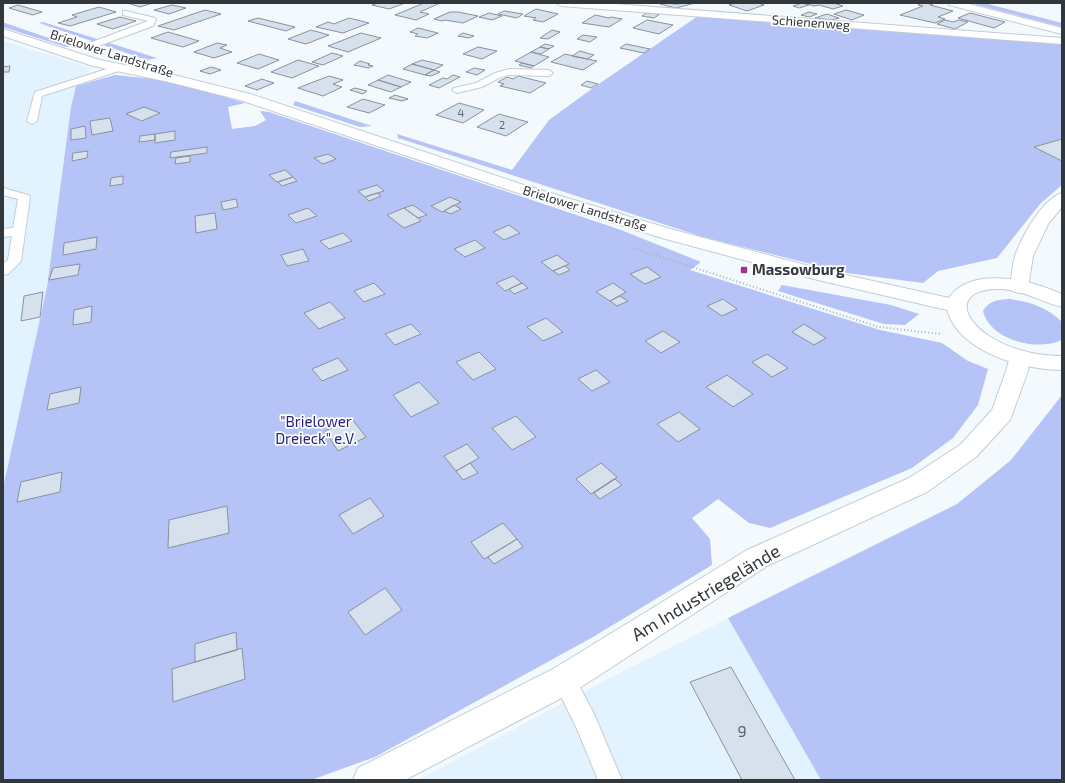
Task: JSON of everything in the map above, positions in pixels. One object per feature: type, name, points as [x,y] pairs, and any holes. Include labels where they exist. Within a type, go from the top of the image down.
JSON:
[{"type":"main road","name":"Schienenweg","points":[[560,3],[1062,41]]},
{"type":"main road","points":[[953,3],[1062,31]]},
{"type":"main road","name":"Brielower Landstraße","points":[[3,32],[66,54],[119,68],[220,90],[518,188],[668,234],[825,276],[956,306]]},
{"type":"main road","name":"Brielower Landstraße","points":[[86,45],[103,51]]},
{"type":"main road","name":"Brielower Landstraße","points":[[117,55],[209,84],[220,90]]},
{"type":"main road","points":[[1019,287],[1024,257],[1038,227],[1053,206],[1062,198]]},
{"type":"main road","points":[[1062,301],[1034,289],[994,284],[970,288],[962,293],[956,306],[959,317],[963,323],[981,340],[999,350],[1020,358],[1043,362],[1062,363]]},
{"type":"main road","name":"Am Industriegelände","points":[[370,780],[564,680],[757,558],[918,485],[968,451],[1002,414],[1020,358]]},
{"type":"lane","points":[[86,45],[150,24],[152,20],[126,13]]},
{"type":"lane","points":[[32,121],[38,94],[119,68]]},
{"type":"lane","points":[[457,90],[479,85],[498,75],[510,72],[549,73]]},
{"type":"lane","points":[[3,191],[24,197],[14,261],[3,271]]},
{"type":"lane","points":[[3,233],[19,231]]},
{"type":"lane","points":[[564,680],[586,722],[610,780]]},
{"type":"shaded area","points":[[3,41],[92,68],[76,86],[71,107],[47,287],[3,488]]},
{"type":"shaded area","points":[[728,618],[821,780],[418,780],[608,679]]},
{"type":"green space","points":[[970,3],[984,3],[1062,23],[1062,27]]},
{"type":"green space","points":[[698,16],[1062,42],[1062,185],[1040,204],[997,258],[938,271],[923,283],[847,273],[703,237],[398,138],[397,134],[512,170],[549,120]]},
{"type":"green space","points":[[43,22],[157,58],[147,60],[39,23]]},
{"type":"green space","points":[[3,23],[72,46],[66,47],[3,27]]},
{"type":"green space","name":"\"Brielower Dreieck\" e.V.","points":[[115,75],[172,81],[245,103],[228,107],[232,129],[255,126],[266,120],[260,111],[269,112],[621,230],[701,262],[690,270],[880,330],[942,343],[968,361],[988,369],[978,405],[953,438],[912,468],[770,528],[749,523],[718,499],[692,518],[710,539],[712,565],[593,637],[375,757],[311,780],[3,780],[3,488],[47,287],[71,107],[76,86]]},
{"type":"green space","points":[[295,101],[372,126],[360,127],[293,105]]},
{"type":"green space","points":[[782,285],[891,305],[919,314],[905,325],[884,324],[778,291]]},
{"type":"green space","points":[[1010,299],[1038,306],[1050,312],[1062,322],[1062,340],[1040,345],[1028,344],[1004,336],[995,329],[987,321],[983,311],[985,307],[998,300]]},
{"type":"green space","points":[[1062,395],[1062,780],[821,780],[728,618],[957,504],[1011,460]]},
{"type":"building","points":[[128,3],[152,3],[140,7]]},
{"type":"building","points":[[378,3],[405,3],[389,9],[372,5]]},
{"type":"building","points":[[424,3],[440,3],[420,12],[429,14],[416,20],[395,15]]},
{"type":"building","points":[[695,3],[676,8],[660,4]]},
{"type":"building","points":[[735,3],[758,3],[764,5],[747,11],[729,5]]},
{"type":"building","points":[[802,3],[809,5],[799,8],[793,6]]},
{"type":"building","points":[[804,3],[834,3],[843,6],[833,9]]},
{"type":"building","points":[[922,3],[933,4],[930,5],[953,11],[938,17],[945,19],[935,23],[900,15],[923,6],[918,5]]},
{"type":"building","points":[[18,5],[42,12],[33,15],[9,8]]},
{"type":"building","points":[[172,5],[186,8],[169,14],[154,10]]},
{"type":"building","points":[[99,7],[116,12],[70,26],[58,23],[77,17],[72,15]]},
{"type":"building","points":[[536,9],[558,14],[543,22],[533,20],[536,18],[524,16]]},
{"type":"building","points":[[205,10],[221,14],[174,30],[158,26]]},
{"type":"building","points":[[846,10],[864,15],[852,20],[834,14]]},
{"type":"building","points":[[504,11],[523,14],[517,18],[498,14]]},
{"type":"building","points":[[450,12],[478,16],[463,23],[434,19]]},
{"type":"building","points":[[809,12],[817,14],[809,17],[801,15]]},
{"type":"building","points":[[489,13],[502,16],[492,20],[479,17]]},
{"type":"building","points":[[646,13],[660,14],[654,18],[642,16]]},
{"type":"building","points":[[970,13],[1005,22],[994,28],[958,18]]},
{"type":"building","points":[[827,14],[839,18],[831,20],[815,18]]},
{"type":"building","points":[[595,15],[622,19],[609,27],[582,23]]},
{"type":"building","points":[[120,17],[136,21],[113,29],[97,24]]},
{"type":"building","points":[[258,18],[295,27],[286,31],[248,21]]},
{"type":"building","points":[[349,18],[369,23],[343,33],[316,27],[328,22],[334,24]]},
{"type":"building","points":[[647,20],[673,25],[659,34],[633,28]]},
{"type":"building","points":[[945,20],[953,22],[959,20],[968,22],[955,29],[937,24]]},
{"type":"building","points":[[418,28],[438,33],[427,38],[415,36],[418,34],[410,32]]},
{"type":"building","points":[[311,30],[329,35],[306,44],[288,39]]},
{"type":"building","points":[[552,30],[560,32],[548,39],[540,38]]},
{"type":"building","points":[[168,32],[199,41],[183,47],[151,38]]},
{"type":"building","points":[[361,33],[381,38],[348,52],[328,46]]},
{"type":"building","points":[[463,33],[474,36],[469,38],[458,36]]},
{"type":"building","points":[[583,35],[597,37],[590,42],[577,39]]},
{"type":"building","points":[[217,43],[227,45],[220,48],[232,52],[214,58],[194,52]]},
{"type":"building","points":[[545,44],[554,46],[549,49],[540,47]]},
{"type":"building","points":[[626,44],[650,49],[644,53],[620,48]]},
{"type":"building","points":[[478,47],[497,51],[482,59],[463,54]]},
{"type":"building","points":[[540,47],[549,49],[541,54],[531,52]]},
{"type":"building","points":[[580,51],[594,55],[587,59],[572,56]]},
{"type":"building","points":[[531,52],[549,57],[534,66],[515,61]]},
{"type":"building","points":[[332,53],[343,56],[323,65],[312,62]]},
{"type":"building","points":[[259,54],[279,60],[258,69],[237,63]]},
{"type":"building","points":[[565,54],[597,61],[583,70],[551,62]]},
{"type":"building","points":[[298,60],[319,66],[292,78],[271,72]]},
{"type":"building","points":[[422,60],[443,65],[434,70],[412,64]]},
{"type":"building","points":[[360,61],[373,66],[368,68],[354,65]]},
{"type":"building","points":[[522,63],[534,66],[531,68],[519,65]]},
{"type":"building","points":[[412,64],[434,70],[425,75],[403,69]]},
{"type":"building","points":[[10,66],[9,72],[3,72],[3,67]]},
{"type":"building","points":[[211,67],[221,70],[210,74],[200,71]]},
{"type":"building","points":[[474,68],[485,70],[477,75],[466,72]]},
{"type":"building","points":[[434,70],[440,72],[431,76],[425,75]]},
{"type":"building","points":[[388,75],[411,82],[401,87],[378,80]]},
{"type":"building","points":[[453,75],[460,77],[439,88],[429,85],[443,78],[447,79]]},
{"type":"building","points":[[329,76],[343,80],[333,84],[342,87],[323,96],[298,88]]},
{"type":"building","points":[[518,76],[546,83],[530,93],[500,86],[504,84],[498,82],[507,77],[513,79]]},
{"type":"building","points":[[262,79],[274,83],[257,90],[245,86]]},
{"type":"building","points":[[378,80],[401,87],[391,92],[368,85]]},
{"type":"building","points":[[587,81],[598,84],[591,88],[581,85]]},
{"type":"building","points":[[355,88],[367,91],[363,94],[350,90]]},
{"type":"building","points":[[395,95],[408,99],[402,101],[389,98]]},
{"type":"building","points":[[363,99],[385,105],[369,113],[347,107]]},
{"type":"building","points":[[459,103],[484,110],[463,123],[436,115]]},
{"type":"building","points":[[144,107],[160,113],[142,121],[126,114]]},
{"type":"building","points":[[499,114],[528,122],[506,136],[477,127]]},
{"type":"building","points":[[110,118],[113,131],[92,135],[90,121]]},
{"type":"building","points":[[85,126],[86,138],[71,140],[71,129]]},
{"type":"building","points":[[175,131],[175,140],[155,143],[155,134]]},
{"type":"building","points":[[155,134],[155,140],[139,142],[140,136]]},
{"type":"building","points":[[1062,139],[1062,161],[1034,147]]},
{"type":"building","points":[[207,147],[207,153],[170,158],[171,152]]},
{"type":"building","points":[[88,151],[87,158],[72,161],[73,153]]},
{"type":"building","points":[[328,154],[336,159],[323,164],[314,158]]},
{"type":"building","points":[[190,156],[190,162],[175,164],[176,158]]},
{"type":"building","points":[[285,170],[293,177],[277,182],[269,175]]},
{"type":"building","points":[[123,176],[123,184],[110,186],[111,178]]},
{"type":"building","points":[[293,177],[297,181],[282,186],[278,182]]},
{"type":"building","points":[[377,185],[384,191],[365,197],[358,191]]},
{"type":"building","points":[[377,193],[381,196],[369,201],[365,197]]},
{"type":"building","points":[[450,197],[461,202],[442,212],[431,206]]},
{"type":"building","points":[[236,199],[238,207],[223,210],[221,202]]},
{"type":"building","points":[[413,205],[427,215],[418,218],[404,208]]},
{"type":"building","points":[[454,205],[461,209],[451,214],[444,211]]},
{"type":"building","points":[[308,208],[317,216],[296,223],[288,215]]},
{"type":"building","points":[[404,208],[421,221],[404,228],[387,215]]},
{"type":"building","points":[[215,213],[217,229],[196,233],[195,216]]},
{"type":"building","points":[[509,225],[520,233],[504,240],[493,232]]},
{"type":"building","points":[[343,233],[352,241],[329,249],[320,241]]},
{"type":"building","points":[[97,237],[96,249],[63,255],[64,243]]},
{"type":"building","points":[[475,240],[485,248],[465,257],[454,249]]},
{"type":"building","points":[[303,249],[309,261],[287,266],[281,255]]},
{"type":"building","points":[[557,255],[569,264],[553,271],[541,262]]},
{"type":"building","points":[[80,264],[78,275],[49,280],[53,268]]},
{"type":"building","points":[[565,266],[570,270],[559,275],[553,271]]},
{"type":"building","points":[[647,267],[661,277],[645,284],[630,274]]},
{"type":"building","points":[[513,276],[522,283],[505,291],[496,283]]},
{"type":"building","points":[[374,283],[385,294],[364,302],[354,291]]},
{"type":"building","points":[[522,283],[528,288],[514,294],[509,289]]},
{"type":"building","points":[[613,283],[626,292],[610,301],[596,292]]},
{"type":"building","points":[[43,292],[40,317],[21,321],[24,296]]},
{"type":"building","points":[[620,296],[628,301],[617,306],[610,301]]},
{"type":"building","points":[[723,299],[737,309],[722,316],[707,306]]},
{"type":"building","points":[[330,302],[345,318],[319,329],[304,313]]},
{"type":"building","points":[[92,306],[91,322],[73,325],[74,310]]},
{"type":"building","points":[[546,318],[563,332],[543,341],[527,327]]},
{"type":"building","points":[[411,324],[421,334],[395,345],[385,334]]},
{"type":"building","points":[[804,324],[826,338],[814,345],[792,332]]},
{"type":"building","points":[[663,331],[680,342],[661,353],[645,341]]},
{"type":"building","points":[[479,352],[496,369],[473,380],[456,362]]},
{"type":"building","points":[[767,354],[788,368],[772,377],[752,362]]},
{"type":"building","points":[[338,358],[348,370],[322,381],[312,369]]},
{"type":"building","points":[[596,370],[610,382],[592,391],[578,379]]},
{"type":"building","points":[[727,375],[753,394],[733,407],[706,387]]},
{"type":"building","points":[[419,382],[439,403],[411,417],[393,395]]},
{"type":"building","points":[[81,387],[79,403],[47,410],[50,394]]},
{"type":"building","points":[[679,412],[700,429],[678,442],[657,424]]},
{"type":"building","points":[[516,416],[536,437],[512,450],[492,428]]},
{"type":"building","points":[[352,419],[366,437],[338,451],[325,431]]},
{"type":"building","points":[[467,444],[479,458],[456,471],[444,456]]},
{"type":"building","points":[[470,463],[478,473],[463,480],[456,471]]},
{"type":"building","points":[[601,463],[617,477],[591,494],[576,479]]},
{"type":"building","points":[[62,472],[60,492],[17,502],[21,482]]},
{"type":"building","points":[[615,479],[622,485],[600,499],[594,493]]},
{"type":"building","points":[[370,498],[384,516],[353,534],[339,515]]},
{"type":"building","points":[[227,506],[229,533],[168,548],[169,520]]},
{"type":"building","points":[[503,523],[517,539],[484,559],[471,542]]},
{"type":"building","points":[[517,539],[523,547],[494,564],[488,557]]},
{"type":"building","points":[[385,588],[402,610],[365,635],[348,612]]},
{"type":"building","points":[[236,632],[237,650],[195,662],[195,644]]},
{"type":"building","points":[[242,648],[245,679],[173,702],[172,669]]},
{"type":"building","points":[[731,667],[795,780],[742,780],[690,682]]},
{"type":"place","name":"Massowburg","points":[[744,270]]}]
